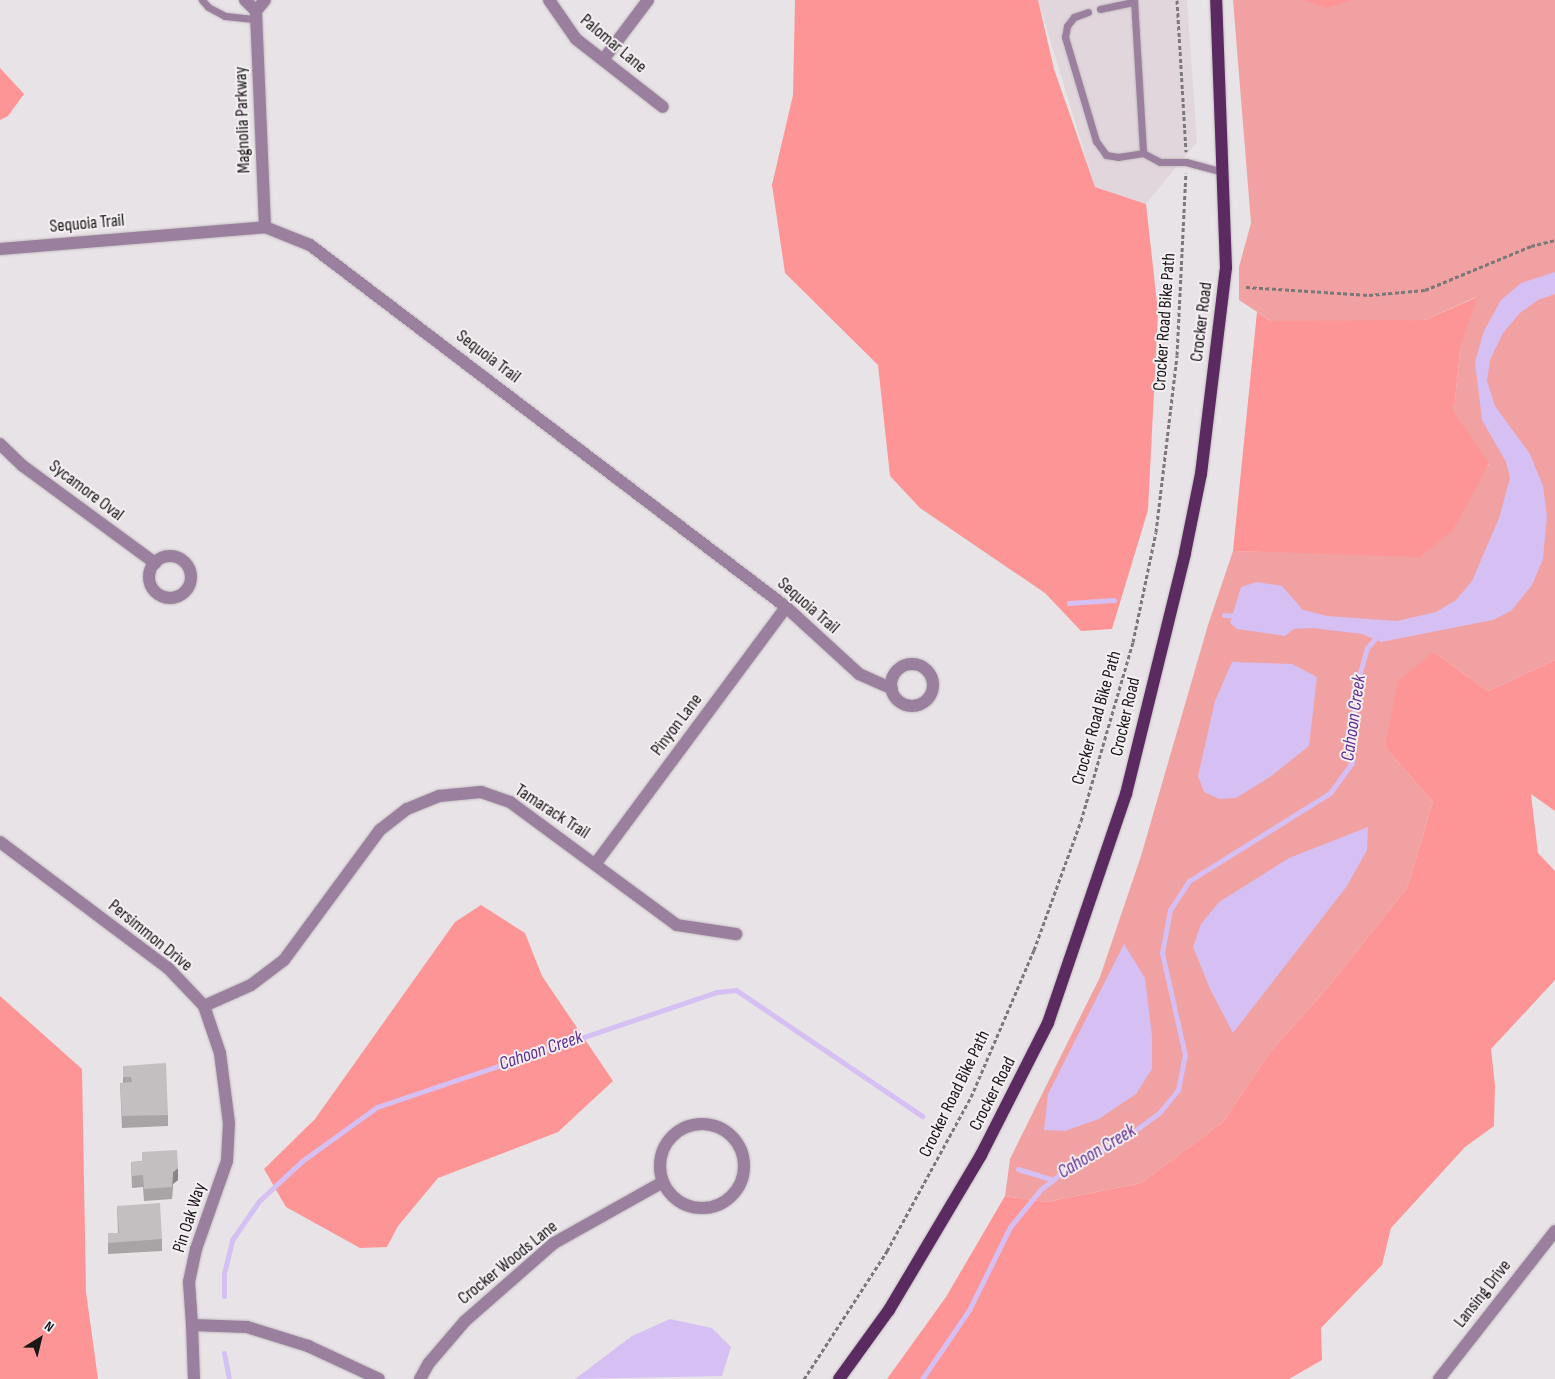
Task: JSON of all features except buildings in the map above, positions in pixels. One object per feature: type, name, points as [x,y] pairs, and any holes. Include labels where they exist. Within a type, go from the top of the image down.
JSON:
[{"type":"main road","name":"Crocker Road","points":[[840,1379],[888,1310],[981,1155],[1048,1023],[1126,794],[1201,474],[1226,268],[1216,0]]},
{"type":"street","points":[[245,0],[256,15],[265,0]]},
{"type":"street","name":"Palomar Lane","points":[[549,0],[565,28],[663,107]]},
{"type":"street","points":[[603,60],[648,0]]},
{"type":"street","name":"Magnolia Parkway","points":[[256,15],[265,227]]},
{"type":"street","name":"Sequoia Trail","points":[[0,249],[265,227],[310,245],[786,607],[859,674],[892,689]]},
{"type":"street","name":"Sycamore Oval","points":[[0,444],[23,466],[155,562]]},
{"type":"street","name":"Pinyon Lane","points":[[596,863],[786,607]]},
{"type":"street","name":"Tamarack Trail","points":[[204,1006],[250,985],[284,960],[380,830],[407,809],[438,796],[481,792],[510,802],[596,863],[676,925],[736,934]]},
{"type":"street","name":"Persimmon Drive","points":[[0,842],[168,968],[204,1006],[220,1053],[229,1123]]},
{"type":"street","name":"Pin Oak Way","points":[[194,1379],[189,1282],[196,1249],[214,1207],[227,1160],[229,1123]]},
{"type":"street","points":[[690,1124],[719,1127],[740,1147],[744,1166],[739,1186],[720,1204],[700,1207],[681,1202],[663,1182],[659,1168],[667,1141],[690,1124]]},
{"type":"street","name":"Crocker Woods Lane","points":[[420,1379],[428,1363],[465,1321],[554,1243],[663,1182]]},
{"type":"street","name":"Lansing Drive","points":[[1439,1379],[1555,1231]]},
{"type":"street","points":[[192,1325],[248,1327],[308,1346],[378,1379]]},
{"type":"lane","points":[[204,1],[225,16],[256,15]]},
{"type":"lane","points":[[1100,9],[1134,1],[1142,153]]},
{"type":"lane","points":[[1088,12],[1074,17],[1067,26],[1065,37],[1096,141],[1106,155],[1118,157],[1142,153],[1160,162],[1186,162],[1223,172]]},
{"type":"path","name":"Crocker Road Bike Path","points":[[804,1379],[887,1251],[971,1097],[1034,950],[1081,821],[1133,642],[1165,475],[1182,295],[1186,162],[1184,73],[1176,0]]},
{"type":"path","points":[[1246,287],[1369,296],[1425,290],[1532,246],[1555,240]]},
{"type":"shaded area","points":[[795,0],[1038,0],[1054,69],[1095,187],[1146,204],[1158,312],[1148,510],[1112,629],[1081,631],[1045,593],[920,508],[890,476],[878,365],[785,273],[772,185],[793,95]]},
{"type":"shaded area","points":[[1038,0],[1187,0],[1197,142],[1146,204],[1095,187]]},
{"type":"shaded area","points":[[1233,0],[1555,0],[1555,660],[1488,691],[1434,652],[1385,747],[1433,802],[1407,888],[1329,986],[1271,1051],[1223,1122],[1141,1183],[1046,1202],[1005,1196],[1010,1159],[1100,977],[1141,856],[1208,625],[1233,551],[1420,556],[1489,464],[1454,411],[1460,350],[1476,297],[1425,320],[1369,322],[1271,321],[1239,300],[1239,267],[1251,223]]},
{"type":"shaded area","points":[[1302,0],[1352,0],[1327,8]]},
{"type":"shaded area","points":[[0,68],[24,94],[8,116],[0,120]]},
{"type":"shaded area","points":[[1555,272],[1555,294],[1538,300],[1520,313],[1503,333],[1490,360],[1487,381],[1495,406],[1530,454],[1543,486],[1547,516],[1543,559],[1532,585],[1511,611],[1493,620],[1381,642],[1362,634],[1312,628],[1294,629],[1285,636],[1237,629],[1230,623],[1241,587],[1257,582],[1282,586],[1303,610],[1327,616],[1397,621],[1436,612],[1456,600],[1472,581],[1499,518],[1510,478],[1506,462],[1482,420],[1475,362],[1484,331],[1501,300],[1521,283]]},
{"type":"shaded area","points":[[1477,297],[1460,350],[1454,411],[1489,463],[1453,530],[1420,557],[1233,551],[1257,312],[1271,321],[1425,320]]},
{"type":"shaded area","points":[[1434,652],[1488,691],[1555,660],[1555,811],[1531,794],[1538,853],[1555,871],[1555,980],[1491,1049],[1495,1086],[1494,1126],[1465,1147],[1391,1228],[1382,1265],[1321,1328],[1322,1360],[1289,1379],[887,1379],[946,1297],[1005,1196],[1046,1202],[1141,1183],[1223,1122],[1271,1051],[1329,986],[1407,888],[1433,802],[1385,747],[1398,681]]},
{"type":"shaded area","points":[[1232,662],[1292,664],[1317,677],[1309,746],[1270,777],[1236,798],[1219,799],[1204,792],[1198,776],[1215,701]]},
{"type":"shaded area","points":[[1368,827],[1367,850],[1347,886],[1233,1033],[1210,989],[1193,947],[1201,924],[1219,902],[1289,858]]},
{"type":"shaded area","points":[[481,905],[525,933],[542,976],[613,1081],[558,1132],[438,1178],[398,1226],[387,1247],[360,1248],[286,1207],[264,1169],[315,1119],[455,922]]},
{"type":"shaded area","points":[[1124,944],[1145,978],[1152,1036],[1152,1069],[1136,1094],[1099,1119],[1065,1131],[1044,1130],[1048,1094]]},
{"type":"shaded area","points":[[0,996],[82,1069],[86,1292],[98,1379],[0,1379]]},
{"type":"shaded area","points":[[670,1319],[712,1328],[731,1347],[722,1376],[575,1379],[632,1336]]},
{"type":"waterway","points":[[1069,603],[1114,600]]},
{"type":"waterway","points":[[1224,615],[1237,616]]},
{"type":"waterway","name":"Cahoon Creek","points":[[1018,1169],[1053,1180],[1066,1168],[1118,1143],[1160,1112],[1178,1090],[1185,1055],[1162,953],[1170,910],[1189,881],[1330,793],[1352,763],[1355,690],[1367,648],[1377,636]]},
{"type":"waterway","name":"Cahoon Creek","points":[[224,1296],[224,1273],[232,1240],[259,1201],[302,1161],[377,1107],[717,992],[736,990],[922,1116]]},
{"type":"waterway","points":[[922,1379],[969,1310],[1010,1227],[1041,1189],[1053,1180]]},
{"type":"waterway","name":"Cahoon Creek","points":[[224,1353],[229,1379]]}]
